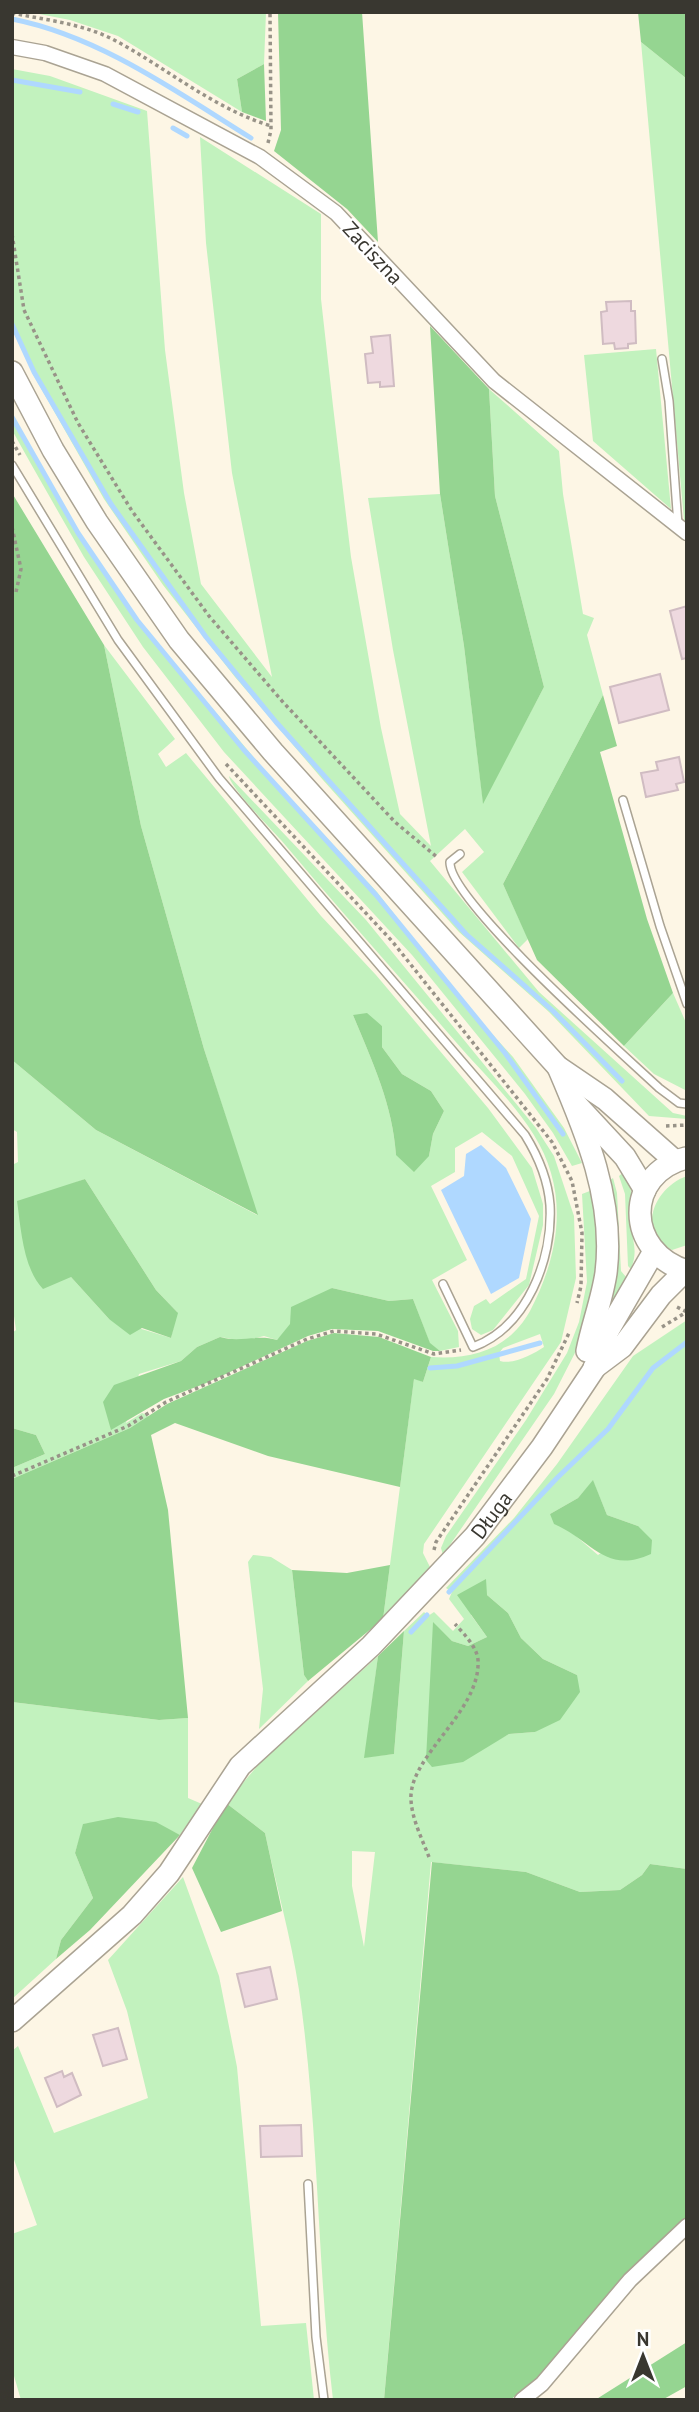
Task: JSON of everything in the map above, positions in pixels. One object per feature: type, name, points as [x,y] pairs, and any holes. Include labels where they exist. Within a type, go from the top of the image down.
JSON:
[{"type":"main road","points":[[12,372],[53,450],[97,522],[178,639],[273,752],[558,1067],[605,1099],[681,1160],[663,1168],[645,1190],[640,1207],[641,1224],[653,1253],[686,1271]]},
{"type":"main road","points":[[558,1067],[597,1173],[607,1227],[603,1295],[581,1388]]},
{"type":"main road","points":[[572,1100],[625,1157],[645,1190]]},
{"type":"main road","name":"Długa","points":[[12,2021],[132,1915],[169,1873],[240,1766],[371,1646],[445,1569],[516,1482],[594,1369],[608,1331],[653,1253]]},
{"type":"main road","name":"Długa","points":[[594,1369],[622,1347],[661,1295],[686,1271]]},
{"type":"street","name":"Zaciszna","points":[[12,47],[45,53],[106,74],[260,157],[336,213],[494,381],[682,529]]},
{"type":"street","points":[[522,2400],[542,2384],[630,2280],[687,2226]]},
{"type":"lane","points":[[662,359],[682,529]]},
{"type":"lane","points":[[12,465],[117,640],[219,778],[525,1135],[536,1153],[545,1176],[550,1205],[549,1234],[534,1288],[522,1307],[506,1326],[473,1348],[443,1284]]},
{"type":"lane","points":[[623,800],[660,926],[687,1004]]},
{"type":"lane","points":[[460,853],[450,862],[450,868],[461,887],[535,974],[660,1088],[679,1103],[687,1104]]},
{"type":"lane","points":[[309,2183],[316,2337],[324,2400]]},
{"type":"path","points":[[260,157],[269,143],[271,126],[270,12]]},
{"type":"path","points":[[12,13],[73,26],[114,40],[237,114],[271,126]]},
{"type":"path","points":[[12,234],[24,310],[78,422],[131,511],[209,616],[327,751],[395,822],[431,854],[450,862]]},
{"type":"path","points":[[12,441],[24,463]]},
{"type":"path","points":[[12,527],[21,569],[16,592]]},
{"type":"path","points":[[217,754],[392,941],[552,1142],[572,1181],[582,1233],[581,1286],[577,1306]]},
{"type":"path","points":[[658,1130],[664,1126],[687,1125]]},
{"type":"path","points":[[445,1569],[435,1557],[436,1542],[547,1379],[571,1328]]},
{"type":"path","points":[[12,1476],[128,1426],[166,1402],[307,1339],[334,1331],[376,1334],[434,1354],[473,1348]]},
{"type":"path","points":[[429,1857],[411,1799],[415,1778],[473,1689],[478,1659],[472,1644],[456,1624]]},
{"type":"green space","points":[[29,12],[266,12],[264,64],[237,79],[242,112],[118,36],[70,20]]},
{"type":"green space","points":[[278,12],[362,12],[378,242],[347,209],[274,151],[281,130]]},
{"type":"green space","points":[[638,12],[687,12],[687,79],[641,42]]},
{"type":"green space","points":[[641,42],[687,79],[687,522],[684,520]]},
{"type":"green space","points":[[264,64],[266,121],[242,112],[237,79]]},
{"type":"green space","points":[[12,69],[50,76],[147,111],[165,350],[184,493],[201,584],[272,677],[232,473],[206,243],[200,137],[321,214],[321,299],[351,557],[381,728],[400,814],[431,846],[393,650],[368,498],[440,494],[464,646],[483,802],[544,687],[495,496],[489,389],[559,451],[563,494],[583,614],[594,618],[587,635],[603,695],[503,884],[528,939],[519,948],[462,872],[484,852],[465,829],[430,861],[539,992],[673,1113],[687,1116],[687,1119],[649,1116],[549,1012],[459,932],[235,677],[163,585],[104,499],[34,376],[12,329]]},
{"type":"green space","points":[[430,326],[489,389],[495,496],[544,687],[483,804],[464,646],[440,494]]},
{"type":"green space","points":[[656,349],[671,509],[593,441],[584,355]]},
{"type":"green space","points":[[12,414],[83,539],[144,627],[266,772],[377,892],[462,1001],[513,1057],[564,1128],[582,1163],[572,1166],[553,1133],[525,1094],[412,955],[224,752],[143,647],[84,557],[31,464],[12,430]]},
{"type":"green space","points":[[12,493],[104,645],[141,826],[204,1049],[258,1215],[96,1130],[12,1060]]},
{"type":"green space","points":[[104,645],[175,739],[158,754],[166,767],[186,753],[321,916],[376,975],[488,1108],[532,1168],[543,1204],[543,1225],[529,1285],[493,1330],[481,1335],[472,1329],[470,1319],[474,1306],[486,1299],[490,1304],[526,1279],[539,1216],[512,1156],[482,1132],[455,1148],[455,1172],[431,1186],[467,1260],[432,1280],[458,1331],[459,1347],[440,1351],[430,1344],[413,1299],[389,1301],[332,1288],[277,1340],[264,1336],[244,1341],[220,1337],[197,1347],[181,1361],[139,1374],[126,1423],[142,1413],[149,1416],[130,1428],[12,1479],[12,1468],[45,1454],[36,1435],[12,1428],[12,1333],[16,1330],[12,1302],[12,1165],[18,1162],[17,1132],[12,1129],[12,1060],[96,1130],[257,1215],[204,1049],[141,826]],"holes":[[[353,1015],[382,1026],[382,1047],[402,1074],[431,1091],[444,1111],[433,1134],[429,1156],[396,1155],[386,1101]],[[85,1179],[156,1290],[177,1312],[171,1338],[109,1319],[71,1277],[61,1188]]]},
{"type":"green space","points":[[603,695],[617,746],[600,752],[647,919],[673,993],[624,1046],[537,960],[503,884]]},
{"type":"green space","points":[[229,776],[366,920],[536,1128],[554,1156],[574,1216],[576,1278],[561,1342],[424,1544],[423,1553],[430,1567],[383,1619],[414,1378],[423,1382],[431,1357],[475,1354],[500,1343],[521,1324],[538,1295],[550,1261],[556,1226],[555,1191],[551,1173],[535,1136],[510,1102],[251,808]],"holes":[[[540,1334],[544,1347],[517,1360],[500,1361],[499,1353],[503,1348]]]},
{"type":"green space","points":[[673,993],[687,1025],[687,1091],[654,1074],[624,1046]]},
{"type":"green space","points":[[367,1013],[382,1026],[382,1047],[402,1074],[431,1091],[444,1111],[433,1134],[429,1156],[414,1172],[396,1155],[386,1101],[353,1015]]},
{"type":"green space","points":[[625,1171],[630,1185],[630,1218],[634,1247],[631,1269],[628,1266],[625,1194],[619,1176]]},
{"type":"green space","points":[[687,1176],[687,1245],[672,1250],[661,1242],[654,1232],[654,1210],[658,1199],[666,1190]]},
{"type":"green space","points":[[613,1178],[617,1193],[621,1271],[626,1277],[608,1313],[607,1182]]},
{"type":"green space","points":[[85,1179],[156,1290],[178,1313],[171,1338],[142,1328],[130,1335],[109,1319],[71,1277],[43,1289],[36,1280],[24,1248],[17,1201]]},
{"type":"green space","points":[[595,1189],[599,1243],[597,1274],[580,1343],[554,1394],[443,1555],[441,1548],[446,1536],[526,1420],[567,1353],[579,1322],[587,1282],[582,1194]]},
{"type":"green space","points":[[332,1288],[389,1301],[413,1299],[430,1343],[440,1351],[433,1351],[378,1331],[332,1329],[308,1336],[204,1384],[164,1399],[111,1430],[103,1402],[114,1385],[181,1361],[197,1347],[220,1337],[277,1340],[290,1324],[291,1307]]},
{"type":"green space","points":[[687,1320],[687,1869],[650,1864],[642,1875],[620,1890],[580,1892],[526,1872],[431,1862],[384,2400],[333,2400],[306,2041],[296,1970],[265,1833],[226,1803],[259,1764],[378,1656],[365,1757],[394,1754],[404,1631],[424,1612],[428,1616],[434,1612],[453,1631],[464,1619],[449,1599],[452,1592],[446,1588],[514,1518],[557,1464],[633,1356]],"holes":[[[593,1481],[607,1515],[638,1526],[598,1555],[550,1514],[578,1498]],[[487,1595],[508,1613],[521,1638],[543,1659],[577,1675],[535,1732],[509,1734],[487,1746],[433,1623],[452,1641],[468,1646],[487,1637],[471,1615]],[[352,1851],[375,1852],[364,1947],[352,1886]]]},
{"type":"green space","points":[[334,1333],[379,1337],[431,1357],[423,1382],[414,1379],[400,1487],[268,1456],[175,1423],[151,1435],[168,1510],[188,1718],[159,1720],[12,1702],[12,1479],[130,1428],[167,1404],[307,1341]]},
{"type":"green space","points":[[12,1428],[36,1435],[45,1454],[12,1468]]},
{"type":"green space","points":[[593,1480],[607,1515],[638,1526],[652,1540],[651,1554],[635,1559],[610,1558],[554,1524],[550,1514],[578,1498]]},
{"type":"green space","points":[[253,1555],[271,1557],[292,1570],[304,1675],[308,1681],[259,1729],[263,1689],[248,1562]]},
{"type":"green space","points":[[390,1565],[383,1619],[308,1681],[304,1675],[292,1570],[347,1573]]},
{"type":"green space","points":[[486,1579],[487,1595],[508,1613],[521,1638],[543,1659],[577,1675],[580,1692],[560,1720],[535,1732],[509,1734],[463,1762],[432,1767],[426,1760],[433,1622],[452,1641],[468,1646],[487,1637],[457,1595]]},
{"type":"green space","points":[[404,1631],[394,1754],[364,1758],[378,1656]]},
{"type":"green space","points":[[12,1702],[159,1720],[188,1718],[188,1798],[202,1804],[180,1835],[144,1821],[110,1820],[84,1824],[75,1853],[93,1898],[61,1940],[56,1959],[12,1999]]},
{"type":"green space","points":[[226,1803],[265,1833],[282,1911],[221,1932],[192,1868]]},
{"type":"green space","points":[[118,1817],[156,1822],[180,1835],[90,1930],[56,1959],[61,1940],[93,1898],[75,1853],[83,1824]]},
{"type":"green space","points":[[432,1862],[526,1872],[580,1892],[620,1890],[642,1875],[650,1864],[687,1869],[687,2217],[621,2281],[537,2380],[510,2400],[384,2400]]},
{"type":"green space","points":[[183,1877],[219,1976],[237,2067],[261,2326],[306,2323],[314,2400],[21,2400],[12,2369],[12,2234],[37,2225],[12,2154],[12,2051],[18,2046],[54,2133],[148,2098],[127,2011],[108,1960]]},
{"type":"green space","points":[[687,2342],[687,2386],[662,2400],[595,2400]]},
{"type":"water","points":[[481,1145],[506,1168],[531,1219],[519,1278],[491,1294],[441,1190],[464,1176],[466,1154]]},
{"type":"building","points":[[631,301],[631,311],[635,311],[636,343],[628,344],[628,348],[615,349],[614,343],[603,344],[601,312],[607,311],[606,302]]},
{"type":"building","points":[[390,335],[394,386],[380,387],[380,382],[368,383],[365,354],[373,353],[371,337]]},
{"type":"building","points":[[687,606],[687,658],[682,659],[670,611]]},
{"type":"building","points":[[660,674],[669,710],[619,723],[610,687]]},
{"type":"building","points":[[679,757],[684,782],[676,784],[678,790],[646,797],[641,773],[658,770],[656,762]]},
{"type":"building","points":[[270,1967],[277,1999],[245,2007],[237,1974]]},
{"type":"building","points":[[118,2028],[127,2059],[103,2066],[93,2035]]},
{"type":"building","points":[[62,2071],[64,2077],[72,2073],[81,2095],[57,2107],[45,2078]]},
{"type":"building","points":[[301,2125],[302,2156],[261,2157],[260,2126]]},
{"type":"waterway","points":[[12,19],[76,38],[106,52],[166,85],[251,138]]},
{"type":"waterway","points":[[12,80],[80,92]]},
{"type":"waterway","points":[[113,104],[138,112]]},
{"type":"waterway","points":[[173,128],[187,136]]},
{"type":"waterway","points":[[12,324],[34,372],[111,504],[206,637],[276,722],[466,934],[553,1011],[622,1081]]},
{"type":"waterway","points":[[12,417],[78,533],[137,620],[244,750],[376,895],[505,1053],[563,1134]]},
{"type":"waterway","points":[[449,1592],[557,1478],[608,1429],[653,1368],[687,1342]]},
{"type":"waterway","points":[[430,1368],[457,1366],[540,1343]]},
{"type":"waterway","points":[[411,1632],[427,1615]]}]
